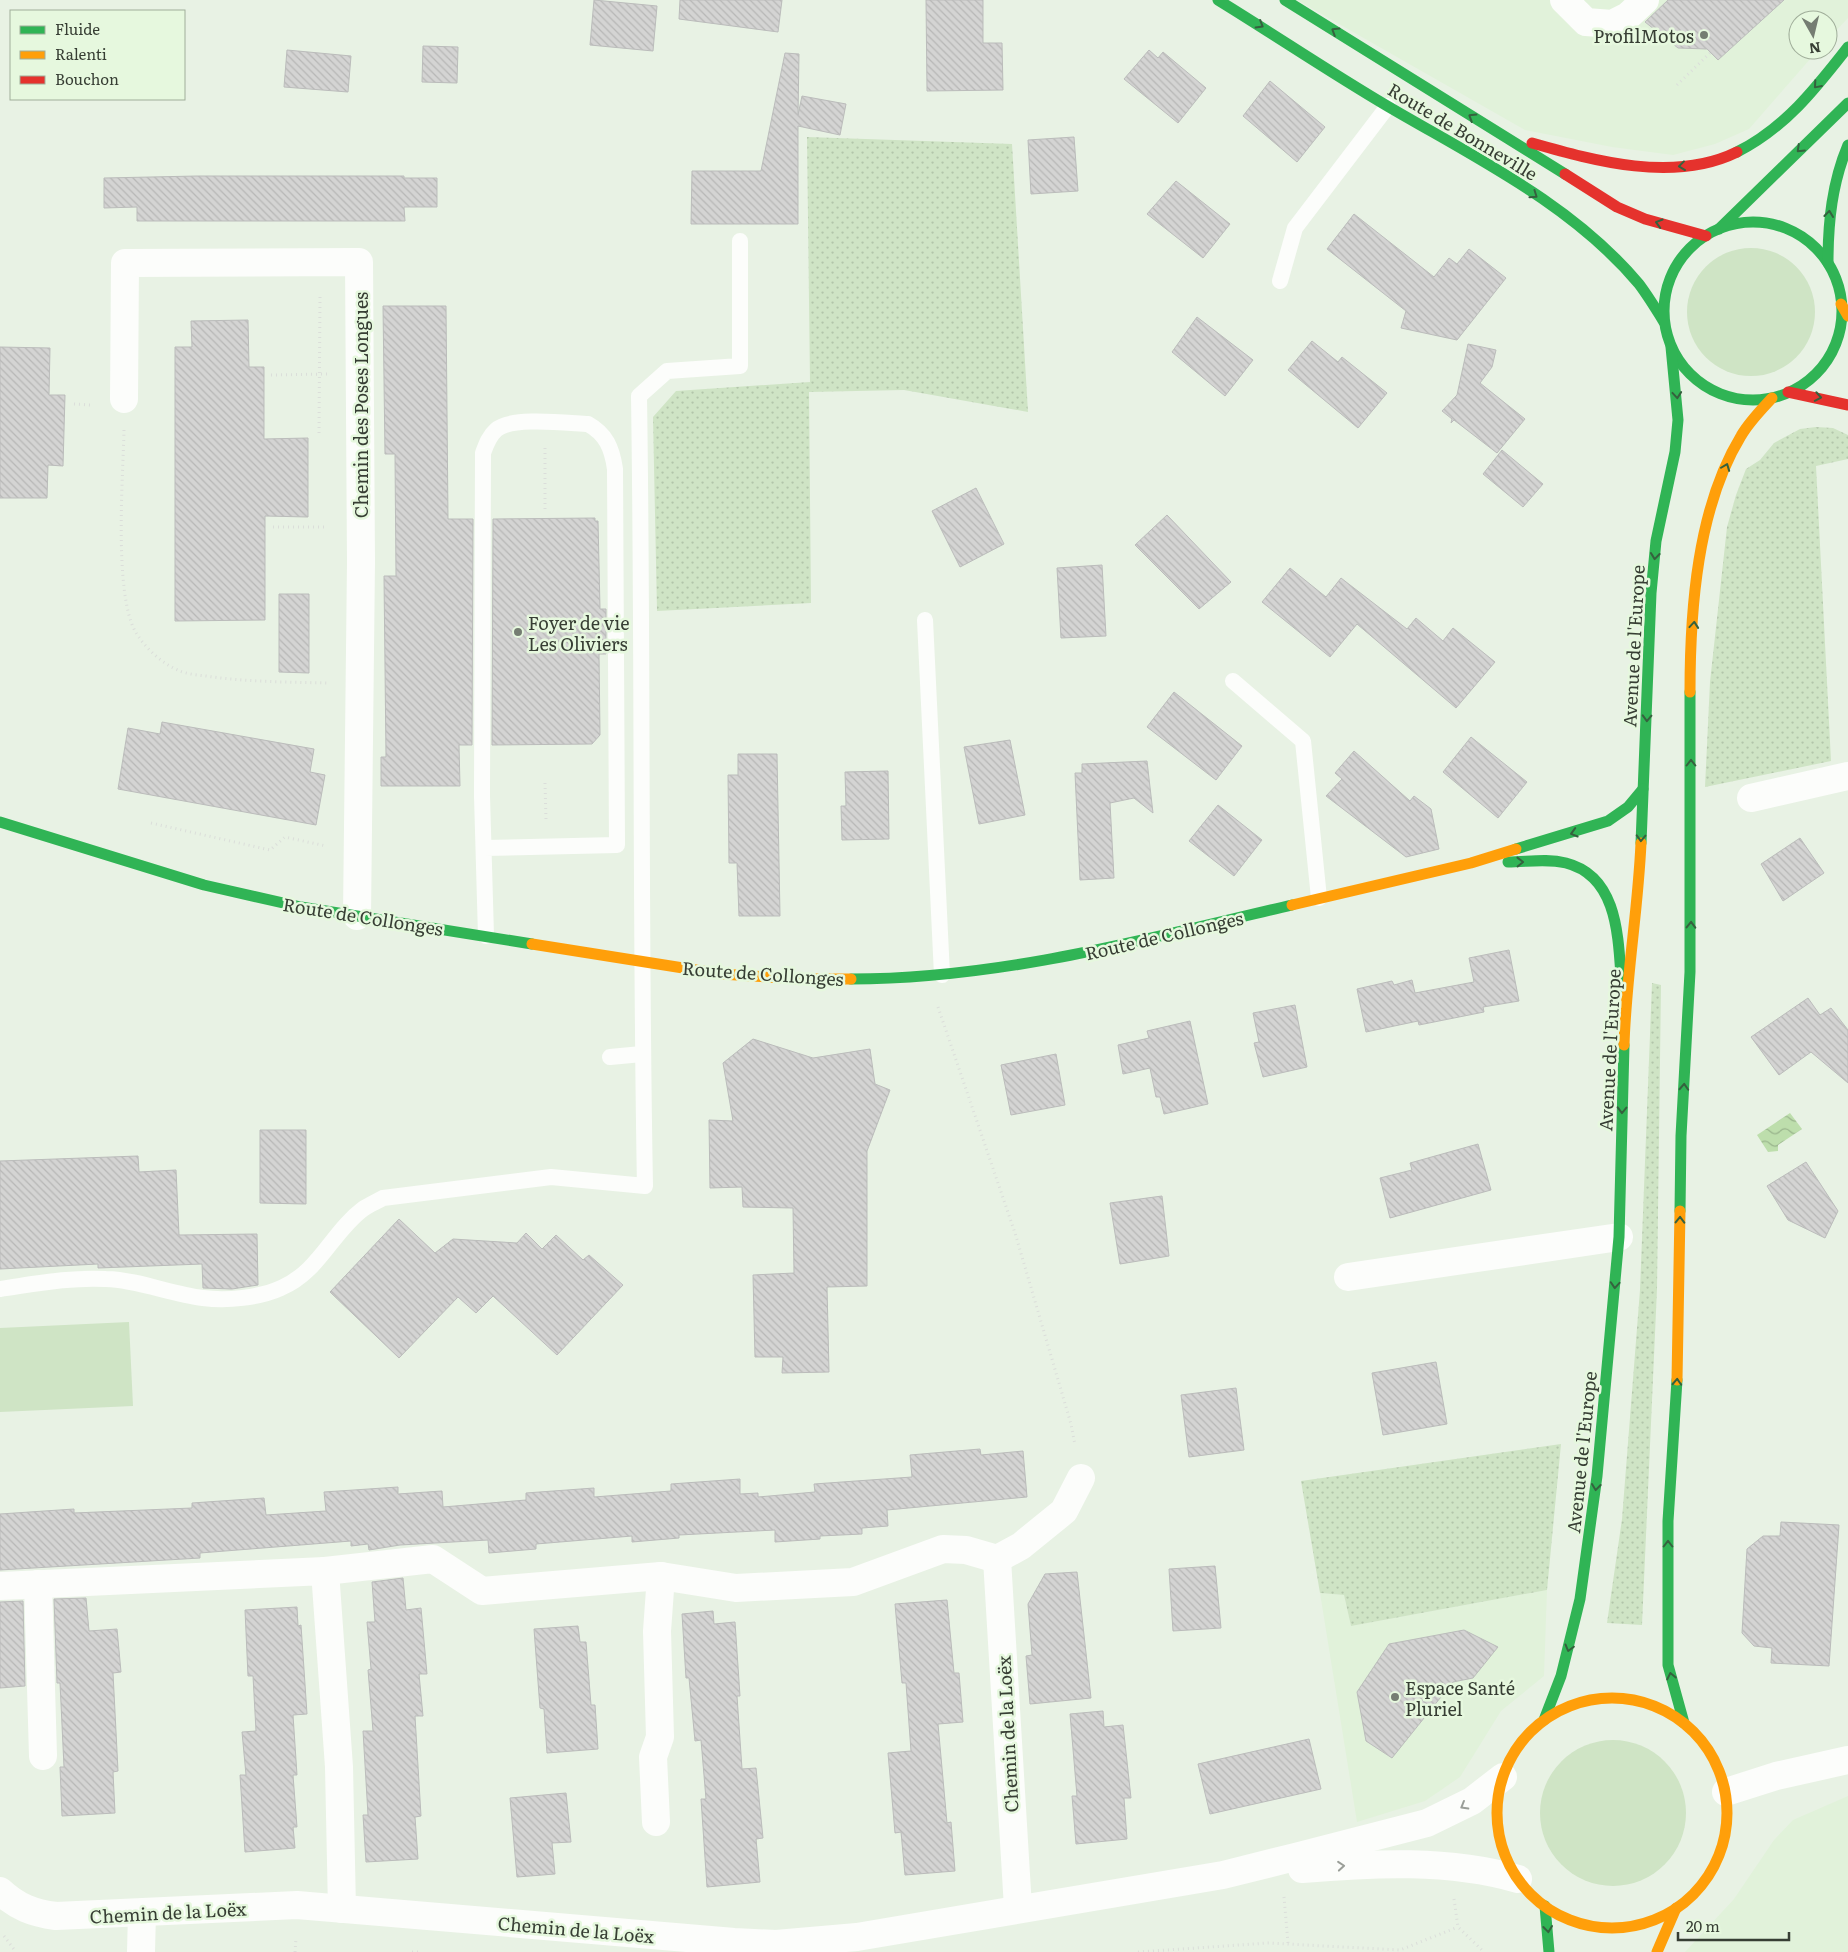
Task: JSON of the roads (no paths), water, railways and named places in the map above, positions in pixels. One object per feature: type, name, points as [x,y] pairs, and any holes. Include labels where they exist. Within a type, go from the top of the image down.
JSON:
[{"type":"main road","name":"Route de Bonneville","points":[[1218,0],[1388,106],[1506,175],[1581,229],[1638,283],[1664,322]]},
{"type":"main road","name":"Route de Bonneville","points":[[1286,0],[1617,207],[1645,220],[1706,236]]},
{"type":"main road","points":[[1496,132],[1576,155],[1634,165],[1664,168],[1720,158],[1759,140],[1799,106],[1848,47]]},
{"type":"main road","points":[[1842,304],[1840,329],[1832,352],[1809,380],[1788,392],[1772,398],[1755,400],[1738,399],[1713,390],[1685,369],[1671,347],[1664,322],[1666,292],[1673,273],[1683,256],[1706,236],[1719,229],[1848,103]]},
{"type":"main road","points":[[1828,263],[1828,218],[1831,195],[1840,162],[1848,145]]},
{"type":"main road","points":[[1719,229],[1755,223],[1780,227],[1802,237],[1828,263],[1835,276],[1842,304],[1848,316]]},
{"type":"main road","name":"Avenue de l'Europe","points":[[1544,1720],[1561,1676],[1572,1637],[1587,1554],[1597,1476],[1619,1236],[1625,1009],[1636,929],[1654,558],[1660,518],[1675,452],[1678,420],[1671,347]]},
{"type":"main road","points":[[1788,392],[1848,405]]},
{"type":"main road","points":[[1684,1723],[1668,1665],[1668,1521],[1677,1383],[1681,1136],[1690,972],[1690,674],[1702,556],[1719,485],[1737,442],[1755,416],[1772,398]]},
{"type":"main road","name":"Route de Collonges","points":[[0,822],[204,885],[248,896],[642,963],[721,974],[798,979],[935,976],[990,970],[1094,951],[1471,863],[1608,821],[1628,807],[1643,789]]},
{"type":"main road","name":"Route de Collonges","points":[[1471,863],[1554,861],[1586,870],[1597,879],[1606,891],[1612,913],[1625,1009]]},
{"type":"main road","points":[[1614,1698],[1637,1701],[1658,1707],[1684,1723],[1701,1740],[1715,1761],[1726,1792],[1727,1822],[1721,1850],[1716,1864],[1699,1888],[1676,1908],[1645,1923],[1610,1928],[1576,1922],[1545,1906],[1518,1879],[1506,1857],[1498,1826],[1498,1805],[1503,1777],[1516,1751],[1533,1729],[1544,1720],[1570,1706],[1585,1702],[1614,1698]]},
{"type":"main road","points":[[1545,1906],[1550,1952]]},
{"type":"main road","points":[[1657,1952],[1676,1908]]},
{"type":"street","points":[[1564,0],[1586,22],[1612,24],[1628,16],[1645,0]]},
{"type":"street","name":"Chemin des Poses Longues","points":[[124,399],[125,263],[359,262],[361,526],[357,916]]},
{"type":"street","points":[[1751,798],[1848,776]]},
{"type":"street","points":[[1348,1277],[1619,1236]]},
{"type":"street","points":[[0,1586],[324,1571],[433,1559],[482,1590],[661,1576],[736,1588],[854,1582],[943,1549],[966,1550],[997,1559],[1021,1546],[1064,1510],[1081,1478]]},
{"type":"street","name":"Chemin de la Loëx","points":[[997,1559],[1018,1908]]},
{"type":"street","points":[[324,1571],[339,1767],[342,1909]]},
{"type":"street","points":[[656,1822],[653,1757],[660,1737],[657,1631],[661,1576]]},
{"type":"street","points":[[38,1584],[44,1756]]},
{"type":"street","points":[[1726,1792],[1776,1776],[1848,1760]]},
{"type":"street","name":"Chemin de la Loëx","points":[[0,1891],[13,1903],[33,1913],[56,1916],[297,1905],[686,1939],[776,1944],[857,1937],[1018,1908],[1223,1875],[1427,1823],[1466,1805],[1503,1777]]},
{"type":"street","name":"Chemin de la Loëx","points":[[1223,1875],[1391,1864],[1471,1869],[1518,1879]]},
{"type":"street","points":[[141,1952],[142,1913]]},
{"type":"lane","points":[[1280,281],[1295,228],[1388,106]]},
{"type":"lane","points":[[0,1290],[77,1278],[107,1278],[144,1283],[203,1298],[242,1298],[282,1288],[302,1274],[322,1257],[340,1231],[363,1209],[383,1198],[551,1178],[645,1186],[642,1054],[640,396],[667,371],[740,366],[740,241]]},
{"type":"lane","points":[[484,848],[617,845],[615,468],[608,440],[598,430],[588,424],[514,423],[497,428],[488,439],[483,453],[484,848],[486,936]]},
{"type":"lane","points":[[925,620],[935,976]]},
{"type":"lane","points":[[1234,681],[1304,741],[1319,898]]},
{"type":"lane","points":[[610,1057],[642,1054]]},
{"type":"water","points":[[1790,1113],[1802,1129],[1778,1145],[1778,1151],[1768,1152],[1757,1135]]},
{"type":"place","name":"ProfilMotos","points":[[1704,35]]},
{"type":"place","name":"Foyer de vie Les Oliviers","points":[[518,632]]},
{"type":"place","name":"Espace Santé Pluriel","points":[[1395,1697]]}]
